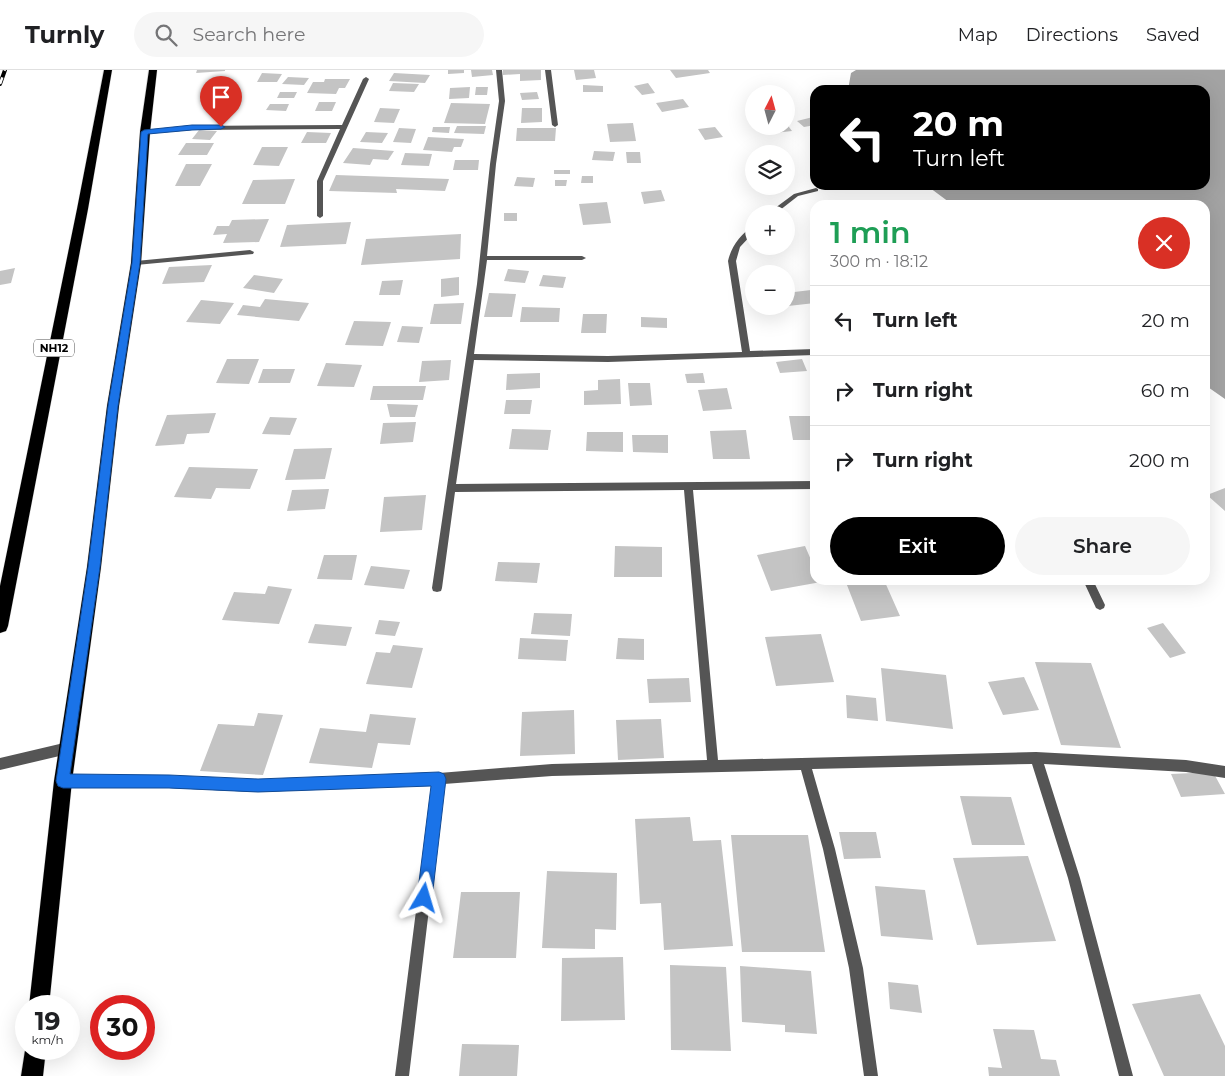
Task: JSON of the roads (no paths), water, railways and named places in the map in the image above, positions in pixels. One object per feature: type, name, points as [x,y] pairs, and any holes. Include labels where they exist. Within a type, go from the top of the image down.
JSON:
[{"type":"highway","name":"NH12","points":[[0,626],[35,442],[75,250],[108,70]]},
{"type":"highway","points":[[40,995],[63,781],[94,567],[113,406],[136,263],[144,132],[153,70]]},
{"type":"highway","points":[[32,1076],[33,1060]]},
{"type":"street","points":[[436,588],[484,258],[493,164],[502,101],[499,70]]},
{"type":"street","points":[[548,70],[555,125]]},
{"type":"street","points":[[320,216],[320,181],[366,78]]},
{"type":"street","points":[[144,132],[192,128],[345,126]]},
{"type":"street","points":[[781,205],[796,195],[816,190]]},
{"type":"street","points":[[745,236],[734,251],[732,261],[746,353]]},
{"type":"street","points":[[136,263],[250,252]]},
{"type":"street","points":[[484,258],[582,258]]},
{"type":"street","points":[[470,357],[608,359],[810,352]]},
{"type":"street","points":[[452,488],[810,485]]},
{"type":"street","points":[[688,486],[713,766]]},
{"type":"street","points":[[1090,585],[1100,605]]},
{"type":"street","points":[[0,764],[68,748]]},
{"type":"street","points":[[63,781],[169,782],[258,786],[439,779],[552,770],[805,764],[840,761],[1036,758],[1186,766],[1225,772]]},
{"type":"street","points":[[1036,758],[1074,878],[1126,1076]]},
{"type":"street","points":[[805,764],[829,848],[856,968],[871,1076]]},
{"type":"street","points":[[402,1076],[439,779]]},
{"type":"railway","points":[[0,84],[5,70]]}]
